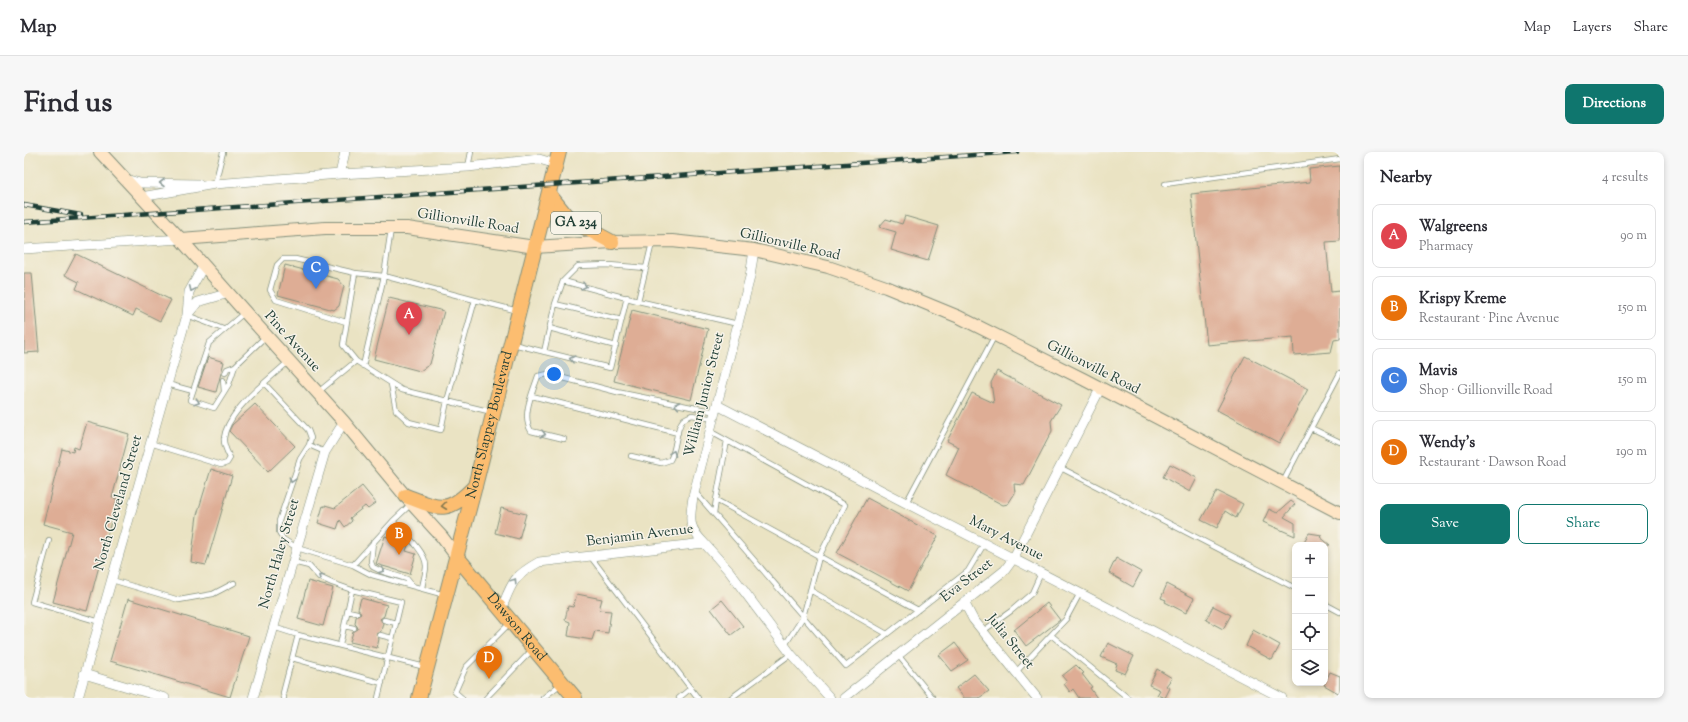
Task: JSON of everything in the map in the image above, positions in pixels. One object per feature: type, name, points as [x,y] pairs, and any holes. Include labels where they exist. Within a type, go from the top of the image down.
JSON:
[{"type":"main road","name":"Pine Avenue","points":[[100,152],[181,239],[344,422],[442,537],[457,557]]},
{"type":"main road","name":"North Slappey Boulevard","points":[[419,698],[457,557],[558,158]]},
{"type":"main road","name":"GA 234","points":[[549,194],[569,219],[612,242]]},
{"type":"main road","name":"Gillionville Road","points":[[181,239],[325,228],[407,228],[536,247],[652,241],[690,242],[754,250],[828,268],[886,287],[959,317],[1340,513]]},
{"type":"main road","points":[[409,500],[443,508],[457,503],[475,486]]},
{"type":"main road","name":"Dawson Road","points":[[457,557],[575,698]]},
{"type":"street","points":[[340,174],[345,152]]},
{"type":"street","points":[[124,179],[140,183],[215,184],[340,174],[468,167],[558,158]]},
{"type":"street","points":[[141,197],[215,184]]},
{"type":"street","points":[[24,249],[181,239]]},
{"type":"street","name":"William Junior Street","points":[[704,543],[693,532],[690,517],[694,492],[711,432],[750,277],[754,250]]},
{"type":"street","name":"North Cleveland Street","points":[[78,698],[187,315],[189,292],[204,265]]},
{"type":"street","name":"North Cleveland Street","points":[[187,315],[198,302],[229,293]]},
{"type":"street","name":"Eva Street","points":[[844,698],[1005,570],[1013,559],[1061,468],[1100,389]]},
{"type":"street","name":"Mary Avenue","points":[[715,412],[906,503],[1282,698]]},
{"type":"street","name":"North Haley Street","points":[[253,698],[325,452],[344,422]]},
{"type":"street","name":"Benjamin Avenue","points":[[501,610],[514,580],[524,571],[539,562],[704,543],[729,571],[784,646],[830,698]]},
{"type":"street","name":"Julia Street","points":[[964,602],[983,631],[1037,698]]},
{"type":"street","points":[[84,674],[165,698]]},
{"type":"lane","points":[[215,184],[223,152]]},
{"type":"lane","points":[[468,167],[471,152]]},
{"type":"lane","points":[[1165,184],[1340,159]]},
{"type":"lane","points":[[363,366],[384,276],[392,228]]},
{"type":"lane","points":[[638,300],[652,241]]},
{"type":"lane","points":[[346,322],[276,300],[270,290],[277,265],[283,259],[295,259],[355,273],[384,276],[519,311]]},
{"type":"lane","points":[[544,352],[555,304],[563,281],[578,266],[609,265],[646,268]]},
{"type":"lane","points":[[355,273],[343,345],[356,361],[402,390],[494,412]]},
{"type":"lane","points":[[563,281],[738,324]]},
{"type":"lane","points":[[511,343],[610,368],[627,297]]},
{"type":"lane","points":[[391,384],[396,410],[409,422],[441,430],[447,401],[475,300]]},
{"type":"lane","points":[[555,304],[622,320]]},
{"type":"lane","points":[[235,366],[229,384],[214,408],[190,400],[209,343],[223,329],[245,312]]},
{"type":"lane","points":[[187,315],[223,329]]},
{"type":"lane","points":[[549,328],[616,346]]},
{"type":"lane","points":[[906,503],[995,335]]},
{"type":"lane","points":[[225,373],[227,369],[235,366],[267,336]]},
{"type":"lane","points":[[150,443],[221,465],[227,463],[230,458],[225,447],[224,438],[226,430],[251,394],[290,361]]},
{"type":"lane","points":[[317,393],[356,361]]},
{"type":"lane","points":[[1283,483],[1340,373]]},
{"type":"lane","points":[[564,439],[531,431],[527,424],[528,411],[538,376],[548,374],[617,392],[715,412]]},
{"type":"lane","points":[[223,380],[224,391]]},
{"type":"lane","points":[[264,383],[308,430],[311,438],[309,445],[300,459],[279,521],[279,532],[283,539],[297,548],[353,565],[372,575],[447,595]]},
{"type":"lane","points":[[167,384],[193,391]]},
{"type":"lane","points":[[532,396],[678,433]]},
{"type":"lane","points":[[631,456],[661,463],[670,460],[674,453],[678,433],[683,420],[692,415],[715,412]]},
{"type":"lane","points":[[1311,428],[1340,442]]},
{"type":"lane","points":[[711,432],[844,505],[819,557],[803,616],[784,646]]},
{"type":"lane","points":[[714,514],[727,441]]},
{"type":"lane","points":[[309,445],[325,452]]},
{"type":"lane","points":[[1061,468],[1292,586]]},
{"type":"lane","points":[[694,492],[846,666],[968,570],[984,544]]},
{"type":"lane","points":[[353,565],[409,500]]},
{"type":"lane","points":[[716,500],[918,610]]},
{"type":"lane","points":[[392,521],[418,548],[425,559],[426,566],[422,588]]},
{"type":"lane","points":[[49,540],[32,602],[100,622]]},
{"type":"lane","points":[[373,542],[371,562],[374,567],[406,579],[412,585]]},
{"type":"lane","points":[[590,556],[698,698]]},
{"type":"lane","points":[[293,562],[309,566],[319,578],[352,590],[402,602],[378,698]]},
{"type":"lane","points":[[983,631],[1011,611],[1032,593],[1041,573]]},
{"type":"lane","points":[[112,580],[179,600],[213,594],[234,584]]},
{"type":"lane","points":[[340,645],[352,590]]},
{"type":"lane","points":[[810,590],[887,634]]},
{"type":"lane","points":[[1016,672],[1066,619],[1080,593]]},
{"type":"lane","points":[[1328,606],[1340,612]]},
{"type":"lane","points":[[348,611],[357,613]]},
{"type":"lane","points":[[384,620],[396,623]]},
{"type":"lane","points":[[462,698],[455,692],[466,667],[511,622]]},
{"type":"lane","points":[[344,626],[354,628]]},
{"type":"lane","points":[[273,627],[298,635],[427,668]]},
{"type":"lane","points":[[284,698],[283,693],[298,635]]},
{"type":"lane","points":[[380,635],[392,638]]},
{"type":"lane","points":[[1051,635],[1128,698]]},
{"type":"lane","points":[[486,698],[534,649]]},
{"type":"lane","points":[[731,698],[791,654]]},
{"type":"lane","points":[[898,655],[933,698]]},
{"type":"lane","points":[[292,658],[382,683]]},
{"type":"lane","points":[[543,698],[562,683]]},
{"type":"lane","points":[[679,698],[691,688]]},
{"type":"building","points":[[1340,166],[1340,241],[1326,242],[1331,292],[1340,291],[1340,339],[1334,340],[1331,352],[1294,355],[1293,337],[1207,345],[1191,194],[1310,182],[1309,169]]},
{"type":"building","points":[[905,216],[939,226],[928,261],[891,250],[896,232],[879,227],[886,219],[902,224]]},
{"type":"building","points":[[76,254],[171,300],[160,321],[136,309],[133,316],[76,289],[79,282],[65,275]]},
{"type":"building","points":[[285,265],[338,279],[344,286],[339,306],[334,310],[278,295]]},
{"type":"building","points":[[24,273],[32,273],[39,352],[24,353]]},
{"type":"building","points":[[389,298],[444,311],[430,364],[420,371],[374,359]]},
{"type":"building","points":[[632,310],[708,329],[691,400],[614,381]]},
{"type":"building","points":[[1245,356],[1308,389],[1279,443],[1217,410]]},
{"type":"building","points":[[208,357],[224,362],[216,392],[198,387]]},
{"type":"building","points":[[997,371],[1061,405],[1051,421],[1052,431],[1024,485],[1014,484],[1015,493],[1008,504],[1003,505],[946,475],[959,447],[947,441],[972,393],[994,403],[991,383]]},
{"type":"building","points":[[255,404],[295,446],[268,472],[229,431],[232,425]]},
{"type":"building","points":[[87,422],[129,434],[112,498],[117,499],[87,611],[53,602],[72,532],[43,524],[62,449],[73,452],[74,447],[79,449]]},
{"type":"building","points":[[1170,464],[1197,478],[1190,492],[1163,477]]},
{"type":"building","points":[[211,469],[232,476],[206,565],[191,562],[197,515]]},
{"type":"building","points":[[362,486],[376,503],[368,509],[365,506],[350,518],[352,521],[345,527],[340,520],[337,529],[318,523],[323,506],[325,507],[325,505],[335,508]]},
{"type":"building","points":[[1217,491],[1243,504],[1236,518],[1225,511],[1217,528],[1201,520]]},
{"type":"building","points":[[867,498],[938,536],[908,591],[837,553]]},
{"type":"building","points":[[1291,501],[1295,504],[1284,517],[1295,523],[1295,536],[1263,522],[1269,509],[1277,513]]},
{"type":"building","points":[[501,508],[526,514],[519,539],[495,533]]},
{"type":"building","points":[[1309,533],[1322,535],[1320,537],[1326,542],[1304,542]]},
{"type":"building","points":[[385,536],[409,543],[406,551],[416,554],[410,574],[376,564]]},
{"type":"building","points":[[1116,558],[1141,572],[1133,587],[1109,573]]},
{"type":"building","points":[[308,581],[333,588],[323,626],[298,619]]},
{"type":"building","points":[[1167,584],[1194,598],[1186,613],[1165,602],[1166,600],[1161,598]]},
{"type":"building","points":[[577,594],[602,599],[599,610],[611,611],[608,633],[595,631],[592,640],[568,636],[570,622],[565,620],[568,606],[573,607]]},
{"type":"building","points":[[361,598],[387,605],[384,616],[380,619],[383,623],[381,631],[376,634],[379,639],[377,648],[350,642],[353,632],[358,629],[355,624],[356,617],[361,614],[358,609]]},
{"type":"building","points":[[128,599],[249,636],[230,697],[110,661]]},
{"type":"building","points":[[722,600],[743,626],[731,635],[711,609]]},
{"type":"building","points":[[1047,603],[1060,620],[1026,646],[1014,630]]},
{"type":"building","points":[[1213,606],[1231,615],[1223,629],[1206,620]]},
{"type":"building","points":[[1253,630],[1280,645],[1272,660],[1246,646]]},
{"type":"building","points":[[955,643],[968,660],[952,671],[939,655]]},
{"type":"building","points":[[1108,643],[1134,656],[1125,674],[1115,670],[1117,664],[1101,657]]},
{"type":"building","points":[[1076,665],[1084,673],[1082,674],[1092,687],[1090,688],[1097,698],[1079,698],[1073,689],[1070,692],[1064,684],[1067,682],[1062,676]]},
{"type":"building","points":[[1157,669],[1172,678],[1166,686],[1170,688],[1165,698],[1157,695],[1160,690],[1149,685]]},
{"type":"building","points":[[1330,672],[1340,676],[1340,694],[1326,686],[1328,686],[1328,676]]},
{"type":"building","points":[[974,674],[989,691],[979,698],[964,698],[956,688]]},
{"type":"railway","points":[[24,222],[1017,152]]},
{"type":"railway","points":[[24,205],[81,215]]},
{"type":"place","name":"Mavis","points":[[316,289]]},
{"type":"place","name":"Walgreens","points":[[409,335]]},
{"type":"place","name":"Krispy Kreme","points":[[399,555]]},
{"type":"place","name":"Wendy's","points":[[489,679]]}]
